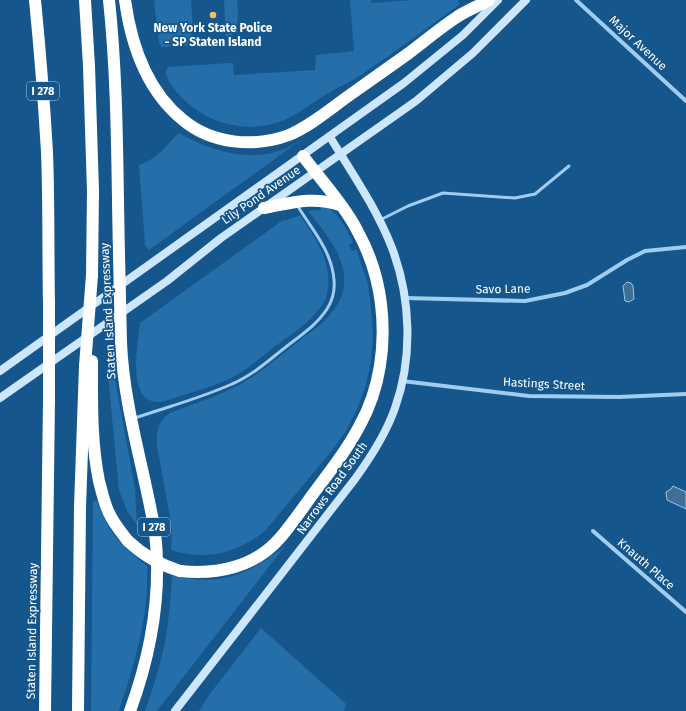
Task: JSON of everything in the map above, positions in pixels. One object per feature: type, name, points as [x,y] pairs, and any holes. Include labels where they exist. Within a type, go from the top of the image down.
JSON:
[{"type":"highway","name":"Staten Island Expressway","points":[[35,0],[41,61],[48,182],[49,399],[45,711]]},
{"type":"highway","points":[[78,711],[80,507],[92,275],[93,191],[86,0]]},
{"type":"highway","name":"Staten Island Expressway","points":[[109,0],[113,36],[115,83],[121,343],[124,380],[131,420],[152,513],[157,552],[156,603],[150,642],[139,686],[130,711]]},
{"type":"highway","points":[[125,0],[129,27],[137,50],[150,80],[169,108],[187,124],[197,130],[222,139],[256,142],[278,138],[300,129],[408,54],[458,16],[489,0]]},
{"type":"highway","points":[[88,364],[97,467],[104,503],[119,531],[128,541],[149,558],[169,568],[180,571],[205,573],[230,569],[251,560],[270,548],[287,530],[337,462],[354,436],[368,409],[374,391],[381,356],[383,322],[381,304],[373,267],[366,248],[358,232],[340,205],[303,156]]},
{"type":"highway","points":[[264,208],[295,202],[321,200],[340,205]]},
{"type":"main road","name":"Lily Pond Avenue","points":[[0,371],[330,137],[424,68],[498,0]]},
{"type":"main road","name":"Lily Pond Avenue","points":[[0,398],[167,281],[221,238],[416,100],[454,70],[492,35],[526,0]]},
{"type":"main road","name":"Narrows Road South","points":[[175,711],[340,501],[372,456],[396,407],[405,366],[407,337],[405,298],[402,282],[392,248],[380,220],[330,137]]},
{"type":"street","name":"Major Avenue","points":[[576,0],[686,101]]},
{"type":"street","name":"Savo Lane","points":[[405,298],[533,299],[565,293],[587,285],[626,260],[645,251],[686,247]]},
{"type":"street","name":"Hastings Street","points":[[402,381],[529,396],[686,394]]},
{"type":"street","name":"Knauth Place","points":[[593,531],[686,612]]},
{"type":"lane","points":[[380,220],[408,206],[443,193],[515,198],[535,194],[569,166]]},
{"type":"lane","points":[[131,420],[221,389],[244,378],[305,332],[325,311],[332,299],[334,291],[335,281],[331,262],[327,253],[295,202]]},
{"type":"shaded area","points":[[154,0],[191,0],[193,30],[191,33],[192,41],[221,39],[225,41],[218,44],[162,47],[159,43]]},
{"type":"shaded area","points":[[224,0],[237,0],[238,10],[236,28],[231,36],[226,37]]},
{"type":"shaded area","points":[[350,0],[371,0],[372,3],[413,0],[457,0],[460,4],[361,75],[331,91],[292,116],[276,123],[248,127],[220,122],[202,114],[190,105],[180,96],[169,80],[166,70],[169,67],[230,63],[233,64],[234,75],[315,70],[316,55],[354,51]]},
{"type":"shaded area","points":[[326,122],[149,250],[145,245],[139,165],[156,156],[179,133],[217,150],[244,155],[258,155],[271,153],[290,147]]},
{"type":"shaded area","points":[[321,204],[332,211],[344,225],[353,242],[349,245],[352,251],[356,249],[368,284],[373,337],[371,361],[366,385],[358,407],[346,431],[330,453],[265,531],[243,545],[220,553],[196,555],[171,550],[171,522],[157,446],[159,426],[164,418],[172,412],[235,387],[266,368],[318,326],[335,308],[340,300],[344,286],[342,265],[333,245],[308,211],[321,210]]},
{"type":"shaded area","points":[[300,215],[322,252],[328,272],[326,296],[319,310],[302,326],[234,377],[161,402],[150,400],[142,394],[138,384],[136,372],[137,345],[140,323],[283,220]]},
{"type":"shaded area","points":[[627,282],[631,283],[633,286],[634,299],[629,302],[625,301],[623,286]]},
{"type":"shaded area","points":[[109,362],[112,363],[135,489],[137,524],[128,513],[119,490],[108,376]]},
{"type":"shaded area","points":[[673,486],[686,492],[686,509],[667,500],[666,492]]},
{"type":"shaded area","points":[[93,501],[97,501],[101,512],[116,538],[147,566],[146,604],[140,640],[119,711],[91,711]]},
{"type":"shaded area","points":[[285,546],[157,711],[145,711],[165,644],[172,575],[205,580],[232,576],[245,572],[258,565]]},
{"type":"shaded area","points":[[261,628],[346,704],[344,711],[199,711],[209,695]]},
{"type":"place","name":"New York State Police - SP Staten Island","points":[[213,15]]}]
